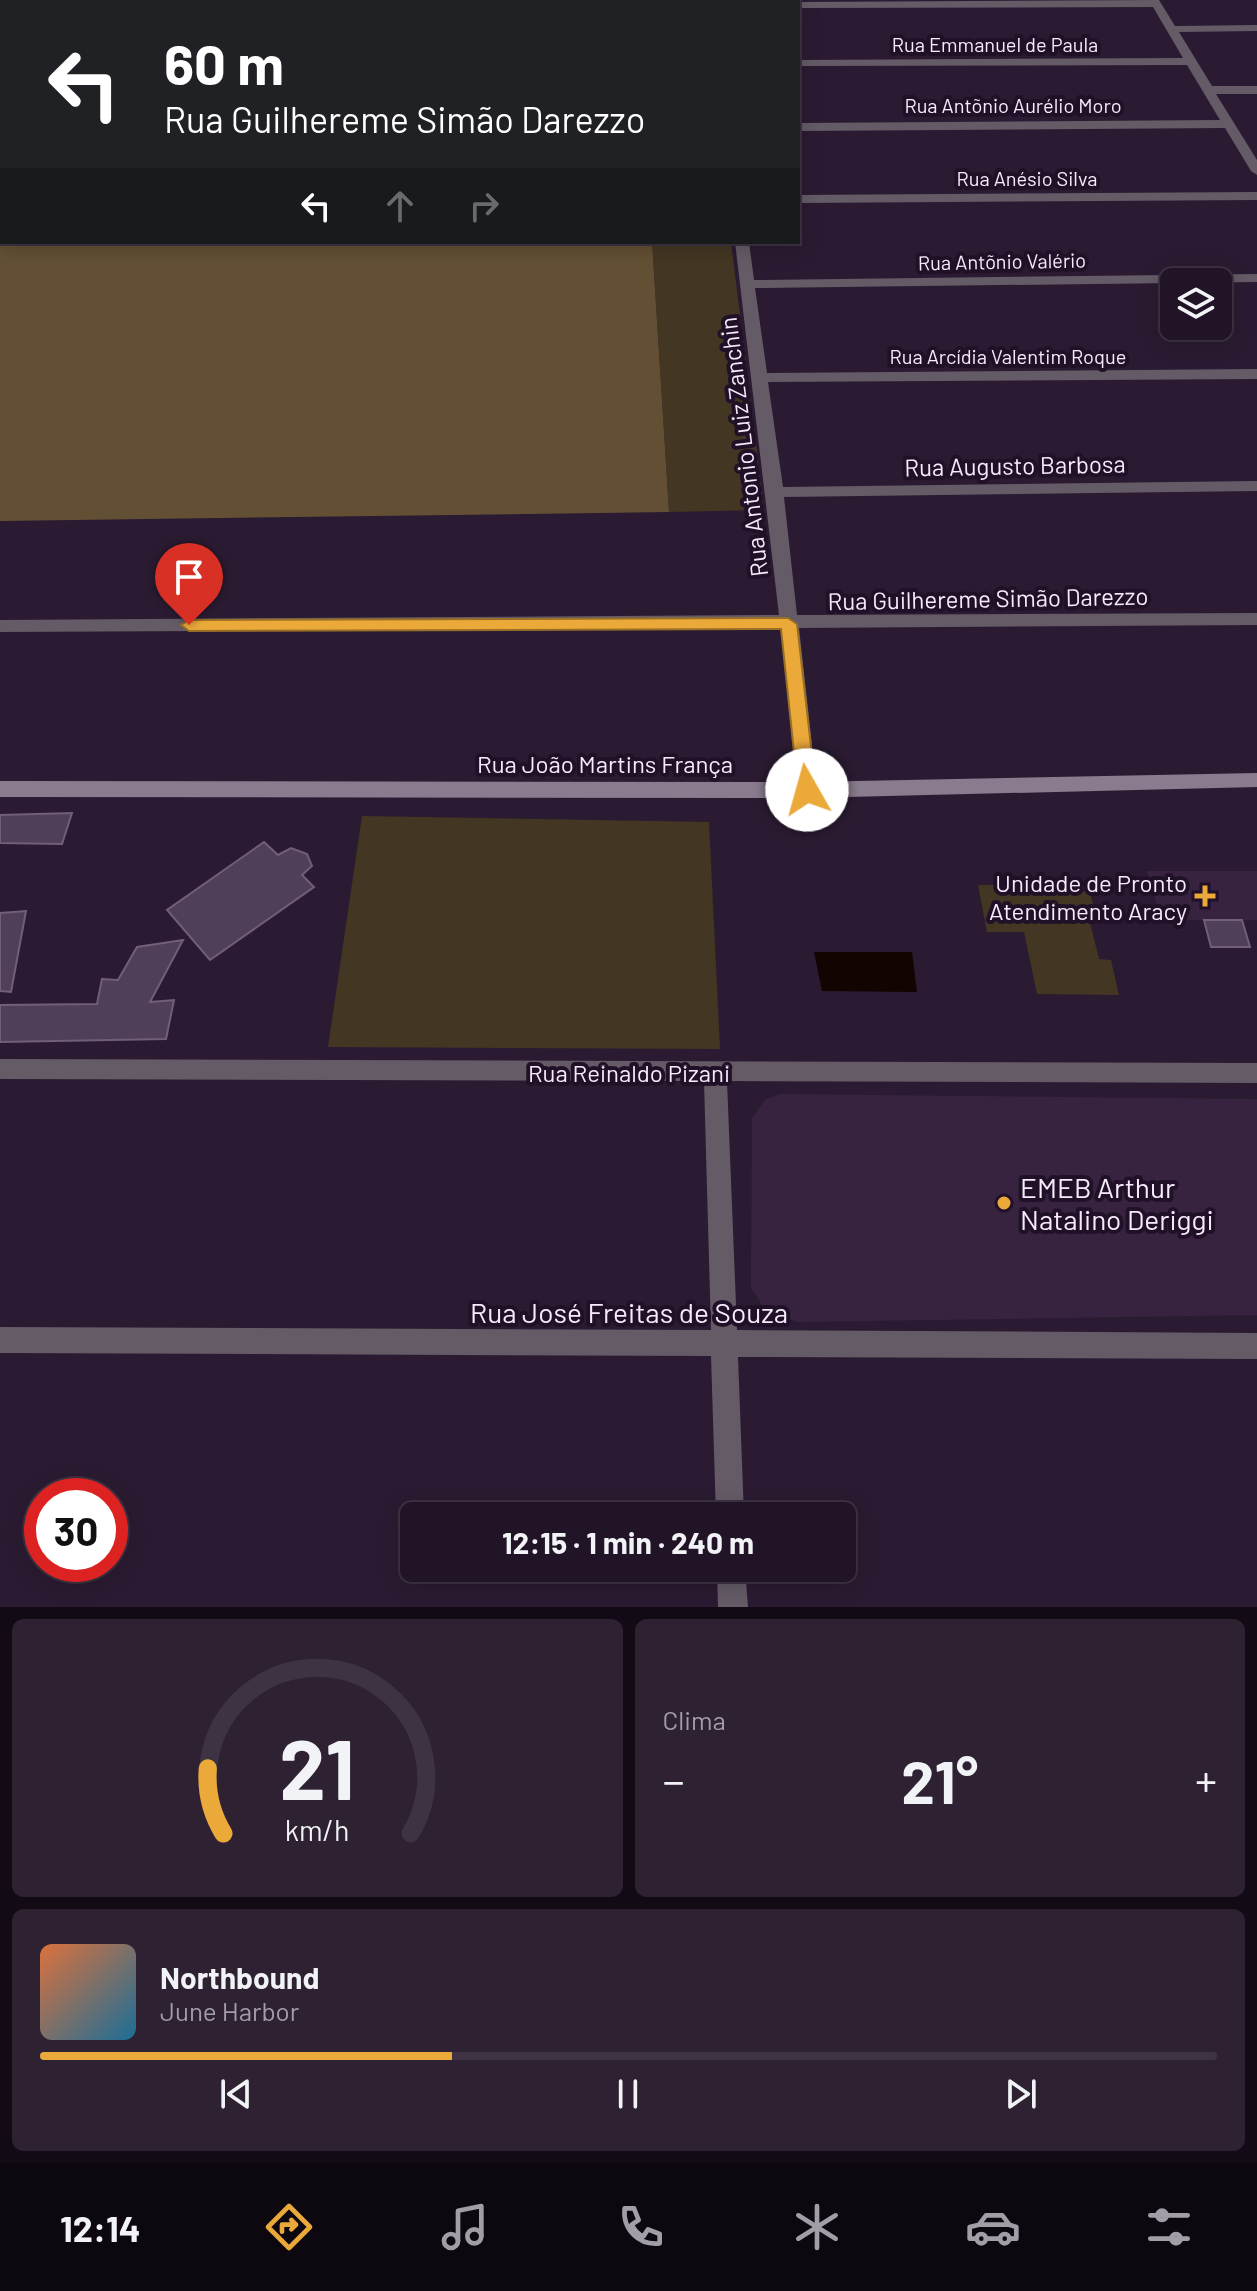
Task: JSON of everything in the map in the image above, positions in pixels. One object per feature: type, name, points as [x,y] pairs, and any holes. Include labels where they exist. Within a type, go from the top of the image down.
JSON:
[{"type":"main road","name":"Rua João Martins França","points":[[0,789],[807,790],[1257,780]]},
{"type":"street","points":[[800,5],[1155,2],[1210,90],[1227,124],[1255,162]]},
{"type":"street","points":[[1173,29],[1257,28]]},
{"type":"street","name":"Rua Emmanuel de Paula","points":[[800,63],[1192,61]]},
{"type":"street","points":[[1210,90],[1257,90]]},
{"type":"street","name":"Rua Antõnio Aurélio Moro","points":[[800,127],[1227,124]]},
{"type":"street","name":"Rua Anésio Silva","points":[[800,199],[1257,196]]},
{"type":"street","name":"Rua Antonio Luiz Zanchin","points":[[742,244],[775,492],[807,790]]},
{"type":"street","name":"Rua Antõnio Valério","points":[[747,284],[1257,278]]},
{"type":"street","name":"Rua Arcídia Valentim Roque","points":[[760,378],[1257,374]]},
{"type":"street","name":"Rua Augusto Barbosa","points":[[775,492],[1257,486]]},
{"type":"street","name":"Rua Guilhereme Simão Darezzo","points":[[0,626],[1257,619]]},
{"type":"street","name":"Rua Reinaldo Pizani","points":[[0,1069],[715,1073],[1178,1070],[1257,1073]]},
{"type":"street","points":[[715,1073],[730,1502]]},
{"type":"street","name":"Rua José Freitas de Souza","points":[[0,1340],[1257,1346]]},
{"type":"street","points":[[732,1582],[733,1607]]},
{"type":"shaded area","points":[[0,244],[652,244],[669,512],[0,521]]},
{"type":"shaded area","points":[[652,244],[731,244],[764,510],[669,512]]},
{"type":"shaded area","points":[[362,816],[709,822],[720,1049],[328,1047]]},
{"type":"shaded area","name":"Unidade de Pronto Atendimento Aracy","points":[[1147,871],[1257,871],[1257,920],[1161,920]]},
{"type":"shaded area","points":[[978,885],[1088,885],[1095,913],[1088,914],[1099,959],[1111,960],[1119,995],[1037,994],[1024,932],[987,932]]},
{"type":"shaded area","points":[[814,952],[912,952],[917,992],[822,991]]},
{"type":"shaded area","name":"EMEB Arthur Natalino Deriggi","points":[[780,1094],[1257,1099],[1257,1315],[797,1322],[779,1315],[762,1305],[751,1288],[752,1118],[765,1100]]},
{"type":"building","points":[[72,813],[62,844],[0,843],[0,815]]},
{"type":"building","points":[[264,842],[278,855],[291,848],[307,854],[312,866],[302,875],[314,887],[210,960],[167,910]]},
{"type":"building","points":[[26,911],[11,992],[0,991],[0,913]]},
{"type":"building","points":[[1204,920],[1242,920],[1250,947],[1211,947]]},
{"type":"building","points":[[183,940],[150,1002],[174,1000],[166,1039],[0,1042],[0,1005],[97,1004],[102,979],[118,980],[137,947]]},
{"type":"place","name":"Unidade de Pronto Atendimento Aracy","points":[[1205,896]]},
{"type":"place","name":"EMEB Arthur Natalino Deriggi","points":[[1004,1203]]},
{"type":"route","points":[[189,625],[788,624],[807,790]]}]
